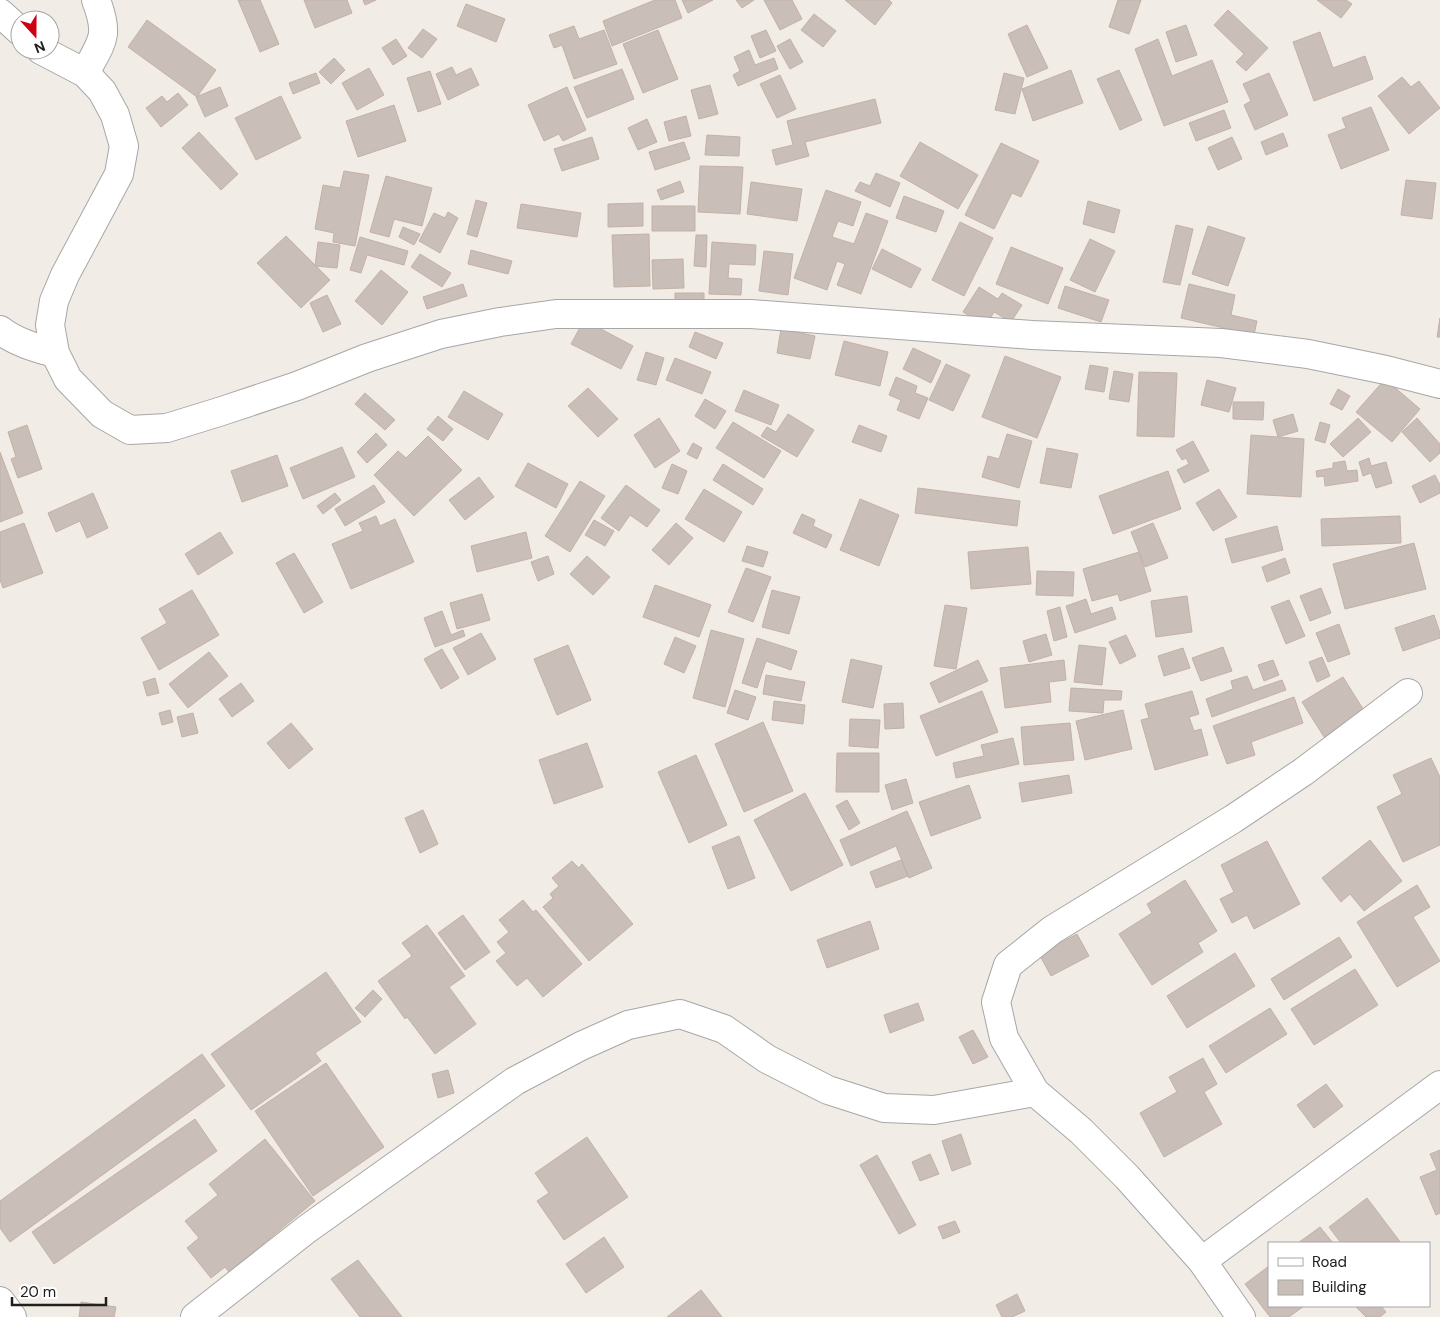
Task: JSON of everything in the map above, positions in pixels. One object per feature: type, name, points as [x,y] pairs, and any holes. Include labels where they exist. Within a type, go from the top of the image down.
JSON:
[{"type":"street","points":[[84,73],[101,42],[105,30],[96,0]]},
{"type":"street","points":[[0,13],[10,22]]},
{"type":"street","points":[[60,60],[84,73],[102,91],[115,115],[124,146],[118,174],[65,275],[54,302],[50,325],[55,353],[68,379],[102,414],[130,430],[167,428],[297,386],[367,358],[441,334],[500,322],[556,314],[751,314],[1032,335],[1221,343],[1308,354],[1386,370],[1440,384]]},
{"type":"street","points":[[0,330],[6,335],[24,343],[55,353]]},
{"type":"street","points":[[1241,1317],[1202,1261],[1126,1177],[1094,1144],[1035,1092],[1004,1038],[996,1002],[1008,965],[1052,930],[1225,824],[1303,772],[1408,693]]},
{"type":"street","points":[[195,1317],[307,1229],[515,1081],[581,1046],[628,1025],[680,1014],[724,1029],[768,1059],[828,1090],[884,1108],[934,1110],[1035,1092]]},
{"type":"street","points":[[1202,1261],[1440,1085]]},
{"type":"street","points":[[0,1301],[12,1317]]},
{"type":"building","points":[[238,0],[260,0],[279,44],[260,52]]},
{"type":"building","points":[[304,0],[347,0],[352,13],[315,28]]},
{"type":"building","points":[[363,0],[376,0],[365,5]]},
{"type":"building","points":[[655,0],[675,0],[682,18],[612,46],[603,21]]},
{"type":"building","points":[[682,0],[713,0],[688,13]]},
{"type":"building","points":[[736,0],[754,0],[742,8]]},
{"type":"building","points":[[764,0],[792,0],[802,19],[780,30]]},
{"type":"building","points":[[845,0],[889,0],[892,3],[875,25]]},
{"type":"building","points":[[1118,0],[1141,0],[1129,34],[1109,27]]},
{"type":"building","points":[[1317,0],[1346,0],[1352,4],[1341,18]]},
{"type":"building","points":[[466,4],[505,19],[496,42],[457,26]]},
{"type":"building","points":[[1228,10],[1268,48],[1246,71],[1236,62],[1244,54],[1214,25]]},
{"type":"building","points":[[814,14],[836,31],[823,47],[801,30]]},
{"type":"building","points":[[147,20],[216,70],[197,97],[128,47]]},
{"type":"building","points":[[1027,25],[1048,68],[1027,77],[1008,34]]},
{"type":"building","points":[[1186,25],[1197,55],[1176,62],[1166,32]]},
{"type":"building","points":[[574,26],[579,39],[604,30],[617,64],[574,79],[562,45],[554,48],[549,35]]},
{"type":"building","points":[[423,29],[437,39],[422,58],[408,48]]},
{"type":"building","points":[[658,30],[678,79],[643,93],[623,44]]},
{"type":"building","points":[[766,30],[776,51],[760,58],[751,36]]},
{"type":"building","points":[[1320,32],[1333,68],[1365,56],[1373,79],[1314,101],[1293,42]]},
{"type":"building","points":[[396,39],[407,56],[393,65],[382,48]]},
{"type":"building","points":[[790,39],[803,62],[790,69],[777,46]]},
{"type":"building","points":[[1158,39],[1172,76],[1212,60],[1228,102],[1164,126],[1135,49]]},
{"type":"building","points":[[749,50],[755,65],[774,58],[778,69],[738,86],[733,75],[740,71],[734,57]]},
{"type":"building","points":[[334,58],[345,70],[331,84],[319,72]]},
{"type":"building","points":[[452,67],[456,75],[471,68],[479,85],[448,100],[436,74]]},
{"type":"building","points":[[369,68],[384,95],[357,110],[342,83]]},
{"type":"building","points":[[622,69],[634,99],[587,118],[574,87]]},
{"type":"building","points":[[1071,70],[1083,103],[1033,121],[1022,89]]},
{"type":"building","points":[[1119,70],[1142,120],[1120,130],[1097,79]]},
{"type":"building","points":[[430,71],[441,104],[418,112],[407,78]]},
{"type":"building","points":[[316,73],[320,83],[293,94],[289,83]]},
{"type":"building","points":[[1004,73],[1024,78],[1015,114],[995,110]]},
{"type":"building","points":[[1269,73],[1288,115],[1255,130],[1244,105],[1251,101],[1243,84]]},
{"type":"building","points":[[780,75],[796,109],[777,118],[760,84]]},
{"type":"building","points":[[1402,77],[1411,87],[1419,81],[1440,108],[1409,134],[1378,96]]},
{"type":"building","points":[[710,85],[718,114],[699,119],[691,90]]},
{"type":"building","points":[[220,87],[228,106],[205,117],[196,97]]},
{"type":"building","points":[[567,87],[586,130],[563,141],[559,134],[544,141],[528,105]]},
{"type":"building","points":[[178,93],[188,105],[161,127],[146,108],[162,96],[167,102]]},
{"type":"building","points":[[281,96],[301,138],[256,160],[235,118]]},
{"type":"building","points":[[875,99],[881,123],[805,142],[809,156],[776,165],[772,150],[793,145],[787,121]]},
{"type":"building","points":[[394,105],[406,141],[358,157],[346,121]]},
{"type":"building","points":[[1371,107],[1389,150],[1341,169],[1328,135],[1346,128],[1342,118]]},
{"type":"building","points":[[1224,110],[1231,128],[1196,141],[1189,123]]},
{"type":"building","points":[[686,116],[691,136],[669,141],[664,122]]},
{"type":"building","points":[[647,119],[657,142],[638,150],[628,128]]},
{"type":"building","points":[[199,132],[238,174],[221,190],[182,148]]},
{"type":"building","points":[[1283,133],[1288,146],[1266,155],[1261,142]]},
{"type":"building","points":[[707,135],[740,137],[739,156],[705,155]]},
{"type":"building","points":[[592,137],[599,159],[562,171],[554,149]]},
{"type":"building","points":[[1232,137],[1242,159],[1218,170],[1208,148]]},
{"type":"building","points":[[684,142],[690,159],[655,170],[649,152]]},
{"type":"building","points":[[920,142],[978,175],[958,209],[900,176]]},
{"type":"building","points":[[1001,143],[1039,161],[1021,197],[1012,193],[994,229],[965,215]]},
{"type":"building","points":[[700,166],[743,167],[740,214],[698,212]]},
{"type":"building","points":[[344,171],[369,175],[355,246],[333,242],[334,233],[315,229],[323,185],[340,188]]},
{"type":"building","points":[[876,173],[900,183],[890,207],[855,191],[860,182],[870,186]]},
{"type":"building","points":[[386,176],[432,188],[422,226],[394,219],[389,237],[370,232]]},
{"type":"building","points":[[1406,180],[1436,183],[1432,219],[1401,215]]},
{"type":"building","points":[[680,181],[684,192],[661,200],[657,190]]},
{"type":"building","points":[[751,182],[802,189],[797,221],[747,214]]},
{"type":"building","points":[[826,190],[861,202],[853,226],[838,221],[832,237],[854,244],[866,213],[888,221],[861,294],[837,285],[845,264],[837,261],[827,290],[794,278]]},
{"type":"building","points":[[904,196],[944,211],[936,232],[896,218]]},
{"type":"building","points":[[476,200],[487,203],[477,237],[467,234]]},
{"type":"building","points":[[1088,201],[1120,210],[1114,233],[1083,224]]},
{"type":"building","points":[[643,203],[643,226],[608,227],[608,204]]},
{"type":"building","points":[[521,204],[581,213],[577,237],[517,228]]},
{"type":"building","points":[[652,206],[695,206],[695,231],[652,231]]},
{"type":"building","points":[[448,212],[458,218],[440,253],[419,241],[434,213],[445,218]]},
{"type":"building","points":[[960,222],[993,238],[964,296],[932,280]]},
{"type":"building","points":[[1176,225],[1193,229],[1180,285],[1163,282]]},
{"type":"building","points":[[1208,226],[1245,238],[1228,286],[1192,274]]},
{"type":"building","points":[[403,227],[420,234],[414,245],[399,237]]},
{"type":"building","points":[[649,234],[650,286],[614,287],[612,235]]},
{"type":"building","points":[[696,235],[707,235],[706,267],[694,266]]},
{"type":"building","points":[[286,236],[330,280],[301,308],[257,263]]},
{"type":"building","points":[[360,237],[408,251],[404,265],[367,255],[361,273],[350,270]]},
{"type":"building","points":[[1090,239],[1115,251],[1095,292],[1070,280]]},
{"type":"building","points":[[318,242],[340,245],[337,268],[315,266]]},
{"type":"building","points":[[712,242],[756,245],[755,265],[729,264],[728,278],[742,279],[741,295],[709,294]]},
{"type":"building","points":[[1011,247],[1063,268],[1048,304],[996,284]]},
{"type":"building","points":[[882,249],[921,269],[911,288],[872,269]]},
{"type":"building","points":[[471,250],[512,261],[508,274],[468,264]]},
{"type":"building","points":[[764,251],[793,254],[788,295],[759,291]]},
{"type":"building","points":[[420,254],[451,273],[442,287],[411,267]]},
{"type":"building","points":[[683,259],[684,288],[653,289],[652,260]]},
{"type":"building","points":[[381,270],[408,292],[382,325],[355,301]]},
{"type":"building","points":[[463,284],[467,296],[427,309],[423,297]]},
{"type":"building","points":[[1189,284],[1235,295],[1231,315],[1257,321],[1254,335],[1181,318]]},
{"type":"building","points":[[1065,286],[1109,300],[1101,322],[1058,308]]},
{"type":"building","points":[[979,287],[998,299],[1002,293],[1022,305],[1011,322],[994,312],[986,326],[963,312]]},
{"type":"building","points":[[675,293],[704,293],[704,306],[675,306]]},
{"type":"building","points":[[327,295],[341,324],[323,332],[310,303]]},
{"type":"building","points":[[1440,318],[1440,337],[1437,337]]},
{"type":"building","points":[[584,320],[633,346],[621,369],[571,344]]},
{"type":"building","points":[[781,329],[815,336],[810,359],[777,353]]},
{"type":"building","points":[[695,332],[723,343],[716,359],[689,347]]},
{"type":"building","points":[[844,341],[888,352],[880,386],[835,375]]},
{"type":"building","points":[[913,348],[941,361],[931,383],[903,369]]},
{"type":"building","points":[[646,352],[664,358],[656,385],[637,380]]},
{"type":"building","points":[[1005,356],[1061,377],[1037,438],[982,417]]},
{"type":"building","points":[[675,358],[711,372],[702,394],[666,380]]},
{"type":"building","points":[[946,364],[970,375],[953,411],[929,400]]},
{"type":"building","points":[[1090,365],[1108,368],[1104,392],[1085,389]]},
{"type":"building","points":[[1114,371],[1133,374],[1129,402],[1109,399]]},
{"type":"building","points":[[1139,372],[1177,373],[1174,437],[1137,436]]},
{"type":"building","points":[[896,377],[917,386],[915,393],[928,398],[919,419],[897,410],[901,400],[889,395]]},
{"type":"building","points":[[1385,379],[1420,409],[1392,442],[1356,412]]},
{"type":"building","points":[[1207,380],[1236,388],[1229,412],[1201,405]]},
{"type":"building","points":[[588,388],[618,419],[598,437],[568,406]]},
{"type":"building","points":[[1338,389],[1350,396],[1342,410],[1330,404]]},
{"type":"building","points":[[744,390],[779,405],[771,425],[735,411]]},
{"type":"building","points":[[464,391],[503,414],[488,440],[448,417]]},
{"type":"building","points":[[365,393],[395,420],[385,430],[355,404]]},
{"type":"building","points":[[705,399],[726,411],[715,429],[695,416]]},
{"type":"building","points":[[1233,402],[1264,402],[1263,420],[1233,419]]},
{"type":"building","points":[[788,414],[814,430],[797,457],[761,436],[767,427],[776,432]]},
{"type":"building","points":[[1293,414],[1298,431],[1278,437],[1273,420]]},
{"type":"building","points":[[438,416],[453,429],[443,441],[427,429]]},
{"type":"building","points":[[659,418],[680,451],[655,468],[634,435]]},
{"type":"building","points":[[1358,418],[1371,432],[1343,457],[1330,444]]},
{"type":"building","points":[[1417,418],[1440,444],[1440,453],[1430,462],[1402,432]]},
{"type":"building","points":[[733,422],[781,451],[764,478],[716,448]]},
{"type":"building","points":[[1320,422],[1330,425],[1325,443],[1315,440]]},
{"type":"building","points":[[27,425],[42,469],[18,478],[11,459],[16,457],[8,432]]},
{"type":"building","points":[[859,425],[887,436],[881,452],[852,442]]},
{"type":"building","points":[[376,433],[387,445],[367,463],[357,452]]},
{"type":"building","points":[[1007,434],[1032,441],[1019,488],[982,477],[988,456],[999,459]]},
{"type":"building","points":[[1251,435],[1304,439],[1301,497],[1247,494]]},
{"type":"building","points":[[428,436],[462,470],[414,516],[374,475],[398,451],[406,458]]},
{"type":"building","points":[[1193,441],[1209,471],[1184,483],[1177,470],[1189,464],[1186,458],[1182,460],[1176,450]]},
{"type":"building","points":[[693,443],[702,448],[697,459],[687,454]]},
{"type":"building","points":[[342,447],[355,477],[303,499],[290,468]]},
{"type":"building","points":[[1047,448],[1078,454],[1071,488],[1040,483]]},
{"type":"building","points":[[0,452],[23,513],[0,522]]},
{"type":"building","points":[[277,455],[288,486],[242,502],[231,471]]},
{"type":"building","points":[[1369,458],[1371,466],[1386,462],[1392,483],[1376,488],[1371,473],[1363,476],[1359,462]]},
{"type":"building","points":[[1345,461],[1347,471],[1357,470],[1358,481],[1325,486],[1324,476],[1317,477],[1316,471],[1333,468],[1333,463]]},
{"type":"building","points":[[528,463],[568,484],[556,508],[515,486]]},
{"type":"building","points":[[672,464],[687,471],[678,494],[662,488]]},
{"type":"building","points":[[723,464],[763,489],[753,505],[713,480]]},
{"type":"building","points":[[1168,471],[1181,509],[1113,534],[1099,496]]},
{"type":"building","points":[[1435,475],[1440,485],[1440,493],[1420,503],[1412,486]]},
{"type":"building","points":[[479,477],[494,497],[465,520],[449,500]]},
{"type":"building","points":[[580,481],[605,496],[570,552],[545,536]]},
{"type":"building","points":[[374,485],[385,502],[345,526],[335,509]]},
{"type":"building","points":[[626,485],[660,510],[647,527],[630,515],[619,531],[601,518]]},
{"type":"building","points":[[918,488],[1020,501],[1017,526],[915,513]]},
{"type":"building","points":[[704,489],[742,512],[724,542],[685,519]]},
{"type":"building","points":[[1219,489],[1237,517],[1213,531],[1196,503]]},
{"type":"building","points":[[93,493],[108,528],[87,538],[80,521],[56,532],[48,513]]},
{"type":"building","points":[[335,493],[341,500],[323,514],[317,506]]},
{"type":"building","points":[[860,499],[899,515],[879,566],[840,550]]},
{"type":"building","points":[[802,514],[815,520],[813,526],[832,535],[826,548],[793,533]]},
{"type":"building","points":[[376,516],[380,526],[395,519],[414,562],[351,589],[332,544],[363,531],[359,523]]},
{"type":"building","points":[[1400,516],[1401,543],[1322,546],[1321,519]]},
{"type":"building","points":[[594,520],[614,531],[605,546],[585,535]]},
{"type":"building","points":[[24,523],[43,573],[3,588],[0,580],[0,532]]},
{"type":"building","points":[[676,523],[693,538],[669,565],[652,550]]},
{"type":"building","points":[[1153,523],[1168,558],[1145,567],[1131,532]]},
{"type":"building","points":[[1277,526],[1283,550],[1232,563],[1225,539]]},
{"type":"building","points":[[220,532],[233,553],[198,575],[185,554]]},
{"type":"building","points":[[526,532],[532,558],[477,572],[471,546]]},
{"type":"building","points":[[1414,543],[1426,589],[1345,609],[1333,564]]},
{"type":"building","points":[[747,546],[768,552],[763,567],[742,561]]},
{"type":"building","points":[[1028,547],[1031,584],[971,589],[968,552]]},
{"type":"building","points":[[1139,552],[1151,591],[1120,601],[1118,594],[1092,601],[1083,569]]},
{"type":"building","points":[[294,553],[323,602],[304,613],[276,563]]},
{"type":"building","points":[[548,556],[554,574],[538,581],[531,562]]},
{"type":"building","points":[[587,556],[610,577],[593,595],[570,574]]},
{"type":"building","points":[[1285,558],[1290,573],[1267,582],[1262,567]]},
{"type":"building","points":[[746,568],[771,577],[753,622],[728,612]]},
{"type":"building","points":[[1037,571],[1074,572],[1073,596],[1036,595]]},
{"type":"building","points":[[655,585],[711,605],[699,637],[643,617]]},
{"type":"building","points":[[1321,588],[1331,613],[1310,621],[1300,596]]},
{"type":"building","points":[[192,590],[219,635],[159,670],[141,638],[167,623],[159,609]]},
{"type":"building","points":[[772,590],[800,597],[789,634],[762,627]]},
{"type":"building","points":[[482,594],[490,620],[457,629],[450,603]]},
{"type":"building","points":[[1187,596],[1192,632],[1156,637],[1151,601]]},
{"type":"building","points":[[1086,599],[1091,614],[1112,607],[1116,619],[1075,633],[1066,606]]},
{"type":"building","points":[[1289,600],[1305,636],[1286,644],[1271,607]]},
{"type":"building","points":[[945,605],[967,608],[956,669],[934,666]]},
{"type":"building","points":[[1060,607],[1067,637],[1054,641],[1047,611]]},
{"type":"building","points":[[442,611],[451,635],[463,630],[465,636],[435,647],[424,618]]},
{"type":"building","points":[[1434,615],[1440,638],[1403,651],[1395,628]]},
{"type":"building","points":[[1339,624],[1350,654],[1328,662],[1316,633]]},
{"type":"building","points":[[711,630],[744,639],[725,707],[693,698]]},
{"type":"building","points":[[481,633],[496,659],[468,675],[453,648]]},
{"type":"building","points":[[1046,634],[1052,655],[1029,662],[1023,641]]},
{"type":"building","points":[[1126,635],[1136,656],[1120,664],[1109,642]]},
{"type":"building","points":[[675,637],[696,646],[684,673],[664,664]]},
{"type":"building","points":[[757,638],[797,651],[791,670],[766,661],[757,688],[742,683]]},
{"type":"building","points":[[568,645],[591,700],[557,715],[534,659]]},
{"type":"building","points":[[1079,645],[1106,648],[1102,685],[1074,682]]},
{"type":"building","points":[[1223,647],[1232,671],[1201,681],[1192,658]]},
{"type":"building","points":[[1183,648],[1190,668],[1164,676],[1158,656]]},
{"type":"building","points":[[442,649],[459,678],[441,689],[424,659]]},
{"type":"building","points":[[209,652],[228,676],[188,708],[169,684]]},
{"type":"building","points":[[1322,657],[1330,676],[1317,682],[1309,662]]},
{"type":"building","points":[[851,659],[882,666],[873,708],[842,702]]},
{"type":"building","points":[[978,660],[988,681],[939,703],[930,683]]},
{"type":"building","points":[[1064,660],[1066,680],[1049,682],[1051,702],[1005,708],[1000,668]]},
{"type":"building","points":[[1273,660],[1279,675],[1264,681],[1258,665]]},
{"type":"building","points":[[766,675],[805,682],[801,701],[763,694]]},
{"type":"building","points":[[1247,676],[1253,690],[1282,680],[1286,690],[1212,717],[1206,699],[1233,689],[1231,681]]},
{"type":"building","points":[[1343,677],[1365,712],[1324,737],[1302,702]]},
{"type":"building","points":[[155,678],[159,693],[147,696],[143,682]]},
{"type":"building","points":[[241,683],[254,701],[232,717],[219,699]]},
{"type":"building","points":[[1071,688],[1122,691],[1121,700],[1104,700],[1103,713],[1069,711]]},
{"type":"building","points":[[735,690],[756,697],[748,720],[727,713]]},
{"type":"building","points":[[982,691],[998,732],[936,756],[920,716]]},
{"type":"building","points":[[1192,691],[1199,714],[1189,717],[1194,731],[1201,729],[1208,755],[1155,770],[1141,720],[1149,718],[1145,704]]},
{"type":"building","points":[[1294,697],[1303,723],[1251,742],[1255,755],[1227,764],[1213,726]]},
{"type":"building","points":[[774,701],[805,705],[803,724],[772,720]]},
{"type":"building","points":[[903,703],[904,728],[885,729],[884,704]]},
{"type":"building","points":[[170,710],[173,722],[162,725],[159,713]]},
{"type":"building","points":[[1123,710],[1132,749],[1085,760],[1076,721]]},
{"type":"building","points":[[193,713],[198,733],[182,737],[177,717]]},
{"type":"building","points":[[850,719],[880,720],[878,748],[849,746]]},
{"type":"building","points":[[763,722],[793,791],[744,812],[715,744]]},
{"type":"building","points":[[291,723],[313,749],[289,769],[267,743]]},
{"type":"building","points":[[1070,723],[1074,760],[1024,765],[1021,727]]},
{"type":"building","points":[[1013,738],[1019,764],[956,778],[953,763],[984,756],[981,745]]},
{"type":"building","points":[[587,743],[603,787],[554,804],[539,760]]},
{"type":"building","points":[[837,753],[879,753],[879,792],[836,792]]},
{"type":"building","points":[[696,755],[727,825],[689,843],[658,772]]},
{"type":"building","points":[[1431,758],[1440,777],[1440,845],[1403,862],[1377,807],[1402,794],[1393,775]]},
{"type":"building","points":[[1069,775],[1072,793],[1022,802],[1019,783]]},
{"type":"building","points":[[906,779],[913,803],[892,810],[885,785]]},
{"type":"building","points":[[969,785],[981,818],[931,836],[919,802]]},
{"type":"building","points":[[805,793],[843,865],[791,891],[754,820]]},
{"type":"building","points":[[847,800],[860,823],[849,830],[836,806]]},
{"type":"building","points":[[423,810],[438,844],[420,853],[405,818]]},
{"type":"building","points":[[907,811],[932,868],[909,878],[896,846],[851,866],[840,840]]},
{"type":"building","points":[[739,836],[755,878],[728,889],[712,847]]},
{"type":"building","points":[[1370,840],[1402,881],[1364,911],[1350,894],[1341,902],[1322,878]]},
{"type":"building","points":[[1267,841],[1300,904],[1254,929],[1247,915],[1232,923],[1220,899],[1234,892],[1221,865]]},
{"type":"building","points":[[901,860],[908,876],[876,888],[870,872]]},
{"type":"building","points":[[572,861],[579,868],[582,864],[633,924],[589,961],[543,907],[553,898],[550,894],[559,886],[552,878]]},
{"type":"building","points":[[1185,880],[1217,931],[1198,943],[1203,952],[1152,985],[1119,934],[1152,913],[1147,904]]},
{"type":"building","points":[[1417,885],[1430,907],[1413,917],[1440,961],[1397,987],[1357,922]]},
{"type":"building","points":[[523,900],[533,912],[536,910],[582,964],[543,997],[527,978],[517,986],[496,961],[506,953],[497,942],[509,932],[499,920]]},
{"type":"building","points":[[463,915],[490,952],[465,970],[438,933]]},
{"type":"building","points":[[870,921],[879,949],[827,968],[817,940]]},
{"type":"building","points":[[427,925],[465,976],[449,987],[476,1024],[435,1054],[407,1017],[405,1019],[378,981],[412,956],[402,943]]},
{"type":"building","points":[[1077,934],[1089,956],[1051,976],[1039,954]]},
{"type":"building","points":[[1339,937],[1352,957],[1284,1000],[1271,979]]},
{"type":"building","points":[[1235,953],[1255,986],[1187,1028],[1167,996]]},
{"type":"building","points":[[1355,969],[1378,1005],[1314,1045],[1291,1009]]},
{"type":"building","points":[[326,972],[361,1022],[315,1053],[321,1061],[251,1110],[211,1054]]},
{"type":"building","points":[[373,990],[382,999],[365,1017],[355,1008]]},
{"type":"building","points":[[918,1003],[924,1020],[890,1033],[884,1015]]},
{"type":"building","points":[[1270,1008],[1287,1034],[1226,1073],[1209,1046]]},
{"type":"building","points":[[973,1030],[988,1057],[973,1064],[959,1037]]},
{"type":"building","points":[[202,1054],[225,1086],[10,1242],[0,1228],[0,1201]]},
{"type":"building","points":[[1203,1058],[1217,1084],[1204,1092],[1222,1124],[1164,1157],[1140,1113],[1177,1092],[1169,1077]]},
{"type":"building","points":[[326,1063],[384,1147],[313,1196],[255,1111]]},
{"type":"building","points":[[448,1070],[454,1093],[438,1098],[432,1074]]},
{"type":"building","points":[[1326,1084],[1343,1106],[1314,1128],[1297,1105]]},
{"type":"building","points":[[195,1119],[217,1151],[54,1264],[32,1232]]},
{"type":"building","points":[[961,1134],[971,1164],[952,1171],[942,1141]]},
{"type":"building","points":[[587,1137],[628,1197],[564,1240],[537,1201],[549,1193],[535,1173]]},
{"type":"building","points":[[265,1139],[315,1201],[229,1272],[225,1267],[211,1278],[187,1248],[199,1238],[185,1221],[218,1195],[209,1184]]},
{"type":"building","points":[[1440,1150],[1440,1213],[1436,1215],[1420,1177],[1437,1170],[1430,1154]]},
{"type":"building","points":[[930,1154],[939,1174],[920,1181],[912,1162]]},
{"type":"building","points":[[877,1155],[916,1225],[899,1234],[860,1165]]},
{"type":"building","points":[[1367,1198],[1400,1242],[1340,1242],[1329,1227]]},
{"type":"building","points":[[955,1221],[960,1232],[943,1239],[938,1227]]},
{"type":"building","points":[[1320,1227],[1332,1242],[1299,1242]]},
{"type":"building","points":[[604,1237],[624,1267],[586,1293],[566,1264]]},
{"type":"building","points":[[358,1260],[402,1317],[360,1317],[331,1279]]},
{"type":"building","points":[[1268,1267],[1268,1307],[1303,1307],[1289,1317],[1270,1317],[1245,1284]]},
{"type":"building","points":[[701,1290],[722,1317],[667,1317]]},
{"type":"building","points":[[1017,1294],[1025,1311],[1012,1317],[1002,1317],[996,1305]]},
{"type":"building","points":[[81,1302],[116,1307],[114,1317],[79,1317]]},
{"type":"building","points":[[1356,1307],[1382,1307],[1386,1312],[1380,1317],[1366,1317]]}]
